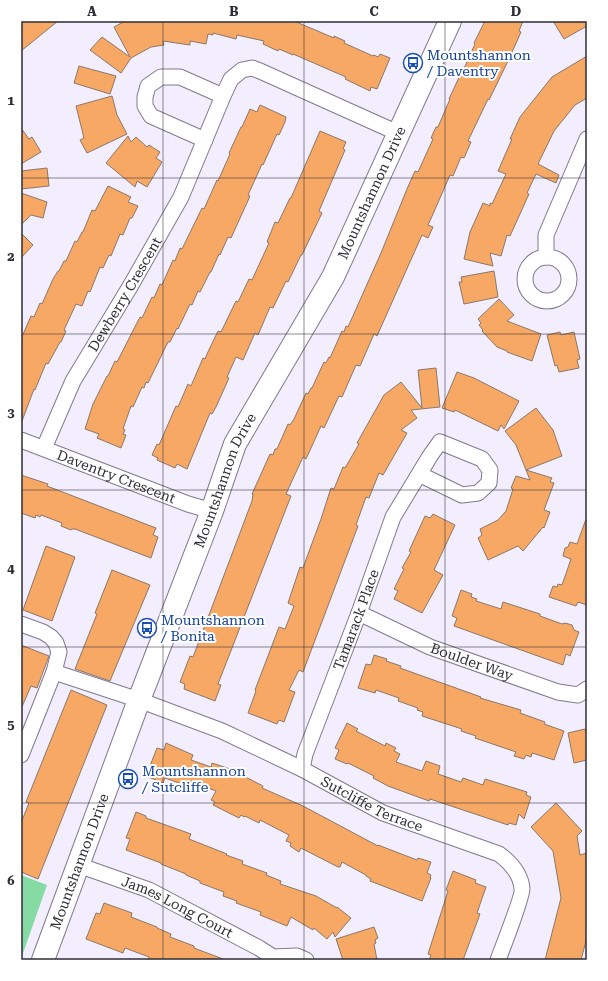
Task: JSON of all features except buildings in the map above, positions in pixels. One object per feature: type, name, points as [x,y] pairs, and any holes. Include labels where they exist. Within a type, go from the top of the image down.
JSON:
[{"type":"street","name":"Mountshannon Drive","points":[[43,960],[236,444],[333,277],[450,21]]},
{"type":"street","name":"Dewberry Crescent","points":[[44,448],[73,381],[131,285],[181,197],[223,96],[232,79],[242,70],[252,68],[398,133]]},
{"type":"street","points":[[205,140],[151,116],[145,106],[145,97],[148,86],[161,77],[180,77],[223,96]]},
{"type":"street","points":[[546,257],[546,235],[587,138]]},
{"type":"street","name":"Daventry Crescent","points":[[21,440],[188,504],[212,511]]},
{"type":"street","name":"Tamarack Place","points":[[302,769],[305,754],[359,613],[393,517],[419,474],[440,442],[482,459],[490,470],[490,483],[478,493],[462,495],[419,474]]},
{"type":"street","name":"Boulder Way","points":[[359,613],[430,647],[558,692],[578,695],[587,689]]},
{"type":"street","points":[[21,624],[43,632],[51,637],[56,643],[59,652],[54,672],[21,755]]},
{"type":"street","name":"Sutcliffe Terrace","points":[[54,672],[139,700],[222,731],[302,769],[383,813],[499,854],[511,862],[519,876],[523,891],[498,960]]},
{"type":"street","name":"James Long Court","points":[[78,865],[149,890],[259,948],[273,958],[297,956],[306,960]]},
{"type":"green space","points":[[21,875],[47,885],[21,959]]},
{"type":"place","name":"Mountshannon / Daventry","points":[[413,63]]},
{"type":"place","name":"Mountshannon / Bonita","points":[[147,628]]},
{"type":"place","name":"Mountshannon / Sutcliffe","points":[[128,779]]}]
